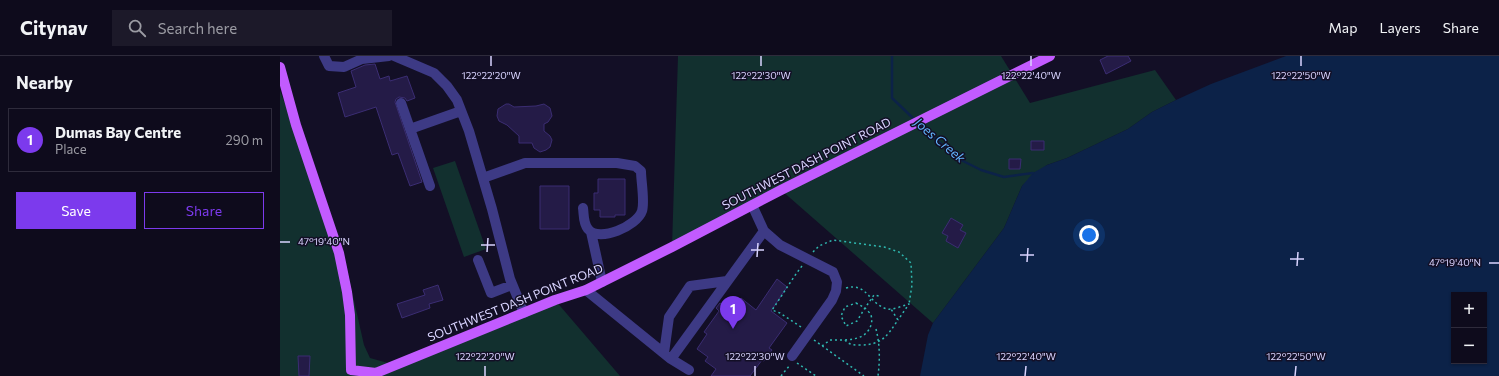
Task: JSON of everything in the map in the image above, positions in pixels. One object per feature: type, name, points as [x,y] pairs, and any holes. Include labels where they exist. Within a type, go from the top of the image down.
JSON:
[{"type":"main road","name":"SOUTHWEST DASH POINT ROAD","points":[[280,67],[296,125],[339,253],[348,292],[351,373],[376,373],[524,312],[586,290],[882,139],[1050,56]]},
{"type":"lane","points":[[324,56],[329,66],[344,67],[362,59],[389,56]]},
{"type":"lane","points":[[394,56],[434,73],[447,86],[457,100],[469,131],[483,178],[512,285],[524,312]]},
{"type":"lane","points":[[401,103],[430,186]]},
{"type":"lane","points":[[410,129],[461,111]]},
{"type":"lane","points":[[483,178],[525,163],[617,163],[635,166],[641,171],[643,204],[637,220],[613,232],[600,235],[591,232]]},
{"type":"lane","points":[[752,205],[764,231],[780,245],[833,272],[837,282],[836,291],[832,300],[792,356]]},
{"type":"lane","points":[[583,208],[584,223],[591,232],[602,282]]},
{"type":"lane","points":[[668,356],[764,231]]},
{"type":"lane","points":[[478,260],[491,293],[512,285]]},
{"type":"lane","points":[[668,356],[669,317],[690,286],[727,281]]},
{"type":"lane","points":[[586,290],[668,356],[689,370]]},
{"type":"path","points":[[846,340],[848,344],[856,345],[870,345],[879,342],[886,337],[909,304],[912,285],[911,263],[899,252],[884,247],[833,240],[818,246],[790,281],[788,288],[772,310],[780,313],[864,376]]},
{"type":"path","points":[[836,291],[853,286],[860,287],[871,299],[886,309],[909,304]]},
{"type":"path","points":[[822,346],[830,340],[856,340],[864,336],[870,329],[872,321],[871,316],[865,308],[856,303],[845,307],[841,316],[846,326],[858,321],[865,308],[874,295],[879,296]]},
{"type":"path","points":[[891,309],[898,320]]},
{"type":"path","points":[[876,329],[879,342],[880,361],[878,376]]},
{"type":"path","points":[[781,376],[792,361],[816,376]]},
{"type":"green space","points":[[678,56],[1001,56],[1030,103],[1155,70],[1176,100],[1152,112],[1128,129],[1067,158],[1047,165],[1022,186],[1004,228],[933,323],[781,190],[672,247]]},
{"type":"green space","points":[[280,91],[343,252],[364,345],[370,358],[388,363],[555,300],[620,376],[280,376]]},
{"type":"green space","points":[[455,161],[486,249],[464,257],[433,168]]},
{"type":"water","points":[[1286,56],[1499,56],[1499,376],[920,376],[928,335],[933,323],[1004,228],[1022,186],[1033,173],[1047,165],[1067,158],[1128,129],[1152,112],[1211,84]]},
{"type":"building","points":[[1108,56],[1128,56],[1131,61],[1106,74],[1100,60]]},
{"type":"building","points":[[375,64],[380,79],[389,76],[390,81],[407,76],[415,98],[407,101],[405,98],[399,97],[395,102],[422,182],[410,186],[398,153],[392,155],[376,107],[345,117],[338,93],[356,87],[351,71],[365,65]]},
{"type":"building","points":[[506,104],[514,107],[544,104],[550,108],[552,116],[548,122],[544,124],[544,131],[552,140],[550,147],[540,152],[534,148],[532,143],[519,143],[519,136],[507,125],[499,121],[497,116],[498,109]]},
{"type":"building","points":[[1031,141],[1044,141],[1044,150],[1031,150]]},
{"type":"building","points":[[1009,159],[1021,159],[1020,169],[1009,169]]},
{"type":"building","points":[[598,179],[625,179],[625,215],[600,217],[600,210],[594,210],[594,193],[598,193]]},
{"type":"building","points":[[540,186],[569,186],[569,229],[540,229]]},
{"type":"building","points":[[951,218],[963,225],[960,230],[966,233],[958,248],[946,241],[948,236],[942,233]]},
{"type":"building","points":[[777,279],[787,287],[771,311],[787,323],[769,348],[772,350],[750,376],[711,376],[716,369],[705,361],[708,357],[697,349],[707,334],[704,332],[719,311],[716,308],[720,303],[732,311],[741,298],[756,310]]},
{"type":"building","points":[[438,285],[443,300],[429,304],[430,308],[402,318],[397,304],[425,295],[423,290]]},
{"type":"building","points":[[298,356],[310,356],[309,376],[299,376]]},
{"type":"waterway","name":"Joes Creek","points":[[892,56],[892,98],[915,120]]},
{"type":"waterway","name":"Joes Creek","points":[[920,125],[957,158],[981,170],[1004,177],[1033,173]]},
{"type":"place","name":"Dumas Bay Centre","points":[[733,329]]}]
